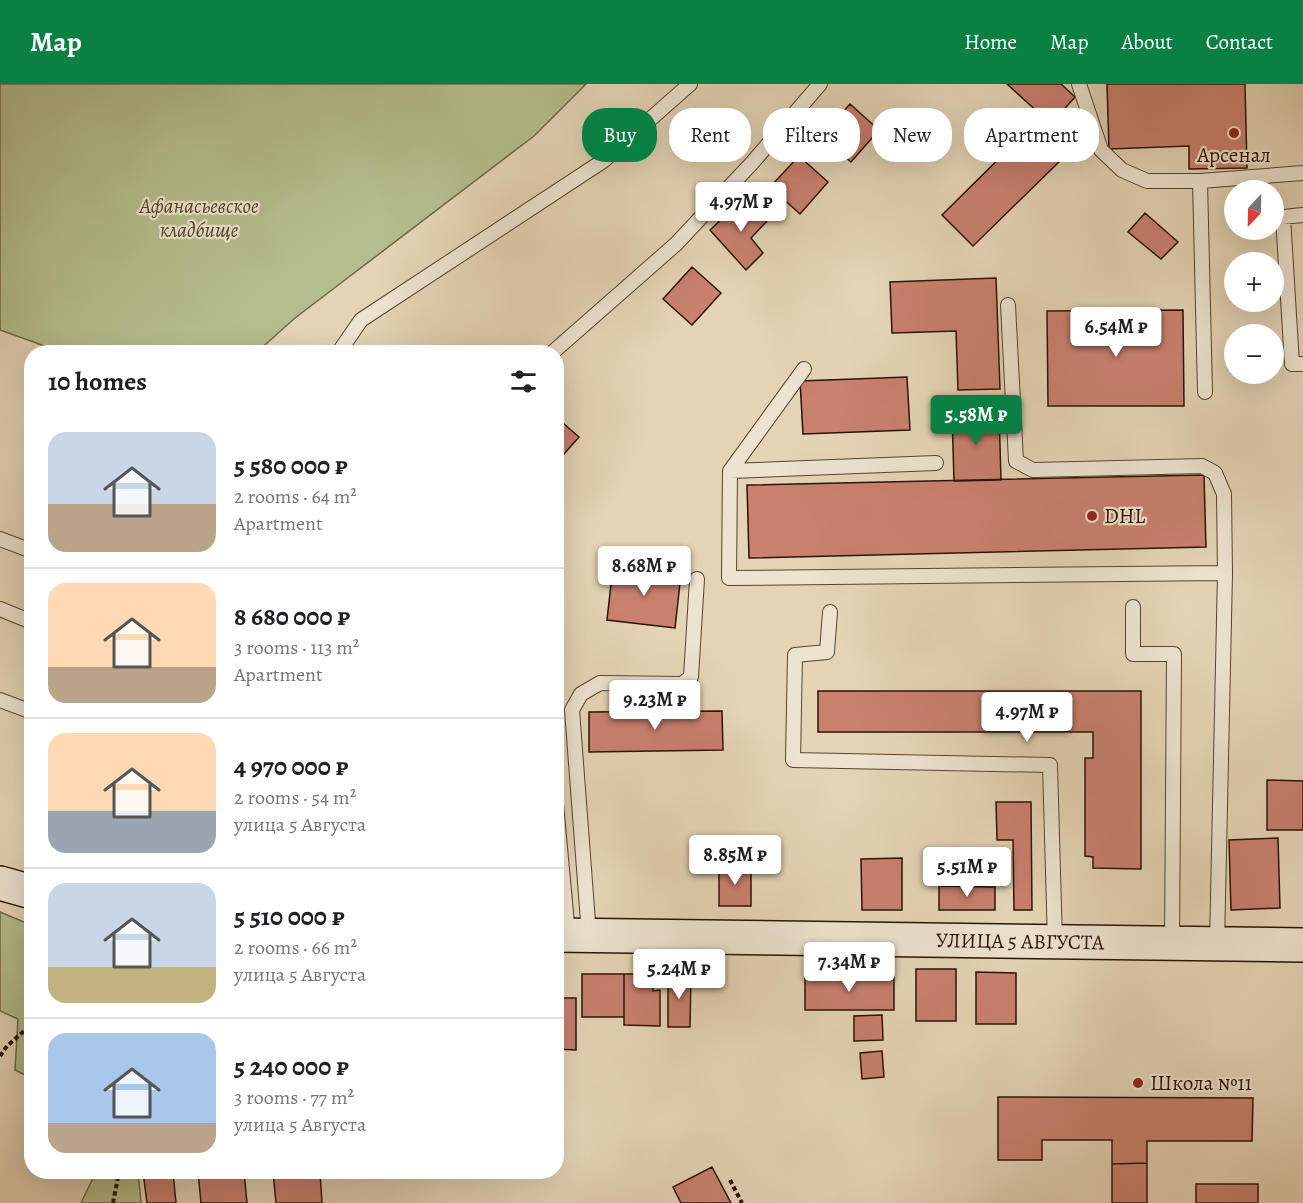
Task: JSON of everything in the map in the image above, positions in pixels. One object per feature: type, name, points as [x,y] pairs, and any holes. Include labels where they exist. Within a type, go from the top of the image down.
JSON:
[{"type":"main road","points":[[0,883],[24,890]]},
{"type":"main road","name":"УЛИЦА 5 АВГУСТА","points":[[571,935],[1303,945]]},
{"type":"lane","points":[[344,345],[361,320],[603,161],[690,84]]},
{"type":"lane","points":[[561,345],[676,244],[752,163],[820,84]]},
{"type":"lane","points":[[1079,84],[1101,150],[1122,170],[1147,181],[1200,181],[1303,173]]},
{"type":"lane","points":[[1200,181],[1205,392]]},
{"type":"lane","points":[[1303,215],[1283,217],[1292,364],[1303,364]]},
{"type":"lane","points":[[1008,305],[1016,461],[1033,470],[1202,466],[1215,473],[1224,494],[1225,573],[1217,944]]},
{"type":"lane","points":[[804,369],[730,471],[729,578],[1225,573]]},
{"type":"lane","points":[[730,471],[936,463]]},
{"type":"lane","points":[[0,539],[24,548]]},
{"type":"lane","points":[[571,935],[572,710],[580,694],[600,683],[682,684],[691,677],[697,579]]},
{"type":"lane","points":[[1133,607],[1133,654],[1174,654],[1172,944]]},
{"type":"lane","points":[[0,609],[24,619]]},
{"type":"lane","points":[[830,612],[827,652],[795,655],[794,760],[1050,765],[1055,943]]},
{"type":"lane","points":[[0,700],[24,709]]},
{"type":"lane","points":[[564,874],[571,935]]},
{"type":"path","points":[[0,1056],[7,1046],[24,1031]]},
{"type":"path","points":[[113,1203],[118,1179]]},
{"type":"path","points":[[730,1180],[742,1203]]},
{"type":"green space","name":"Афанасьевское кладбище","points":[[0,84],[586,84],[534,136],[295,318],[265,345],[42,345],[0,330]]},
{"type":"green space","points":[[0,912],[24,922],[24,1074],[15,1070],[18,1019],[0,1011]]},
{"type":"green space","points":[[93,1179],[139,1179],[141,1203],[81,1203]]},
{"type":"building","points":[[1007,84],[1061,84],[1075,97],[1065,108],[1033,108]]},
{"type":"building","points":[[1107,84],[1245,84],[1247,168],[1189,169],[1189,146],[1109,149]]},
{"type":"building","points":[[860,113],[872,124],[872,138],[860,152]]},
{"type":"building","points":[[793,162],[806,162],[828,182],[800,214],[770,187]]},
{"type":"building","points":[[996,162],[1059,162],[973,246],[942,215]]},
{"type":"building","points":[[744,198],[767,221],[751,238],[763,253],[746,270],[710,230]]},
{"type":"building","points":[[1145,213],[1178,242],[1161,259],[1128,232]]},
{"type":"building","points":[[692,267],[721,293],[692,325],[663,299]]},
{"type":"building","points":[[996,278],[1000,389],[958,390],[956,331],[892,333],[890,282]]},
{"type":"building","points":[[1183,310],[1184,406],[1048,406],[1047,311]]},
{"type":"building","points":[[907,377],[910,430],[803,434],[800,381]]},
{"type":"building","points":[[999,412],[1001,480],[954,481],[952,413]]},
{"type":"building","points":[[564,424],[579,437],[564,454]]},
{"type":"building","points":[[1204,475],[1206,547],[749,558],[747,485]]},
{"type":"building","points":[[613,566],[681,574],[675,628],[607,620]]},
{"type":"building","points":[[818,691],[1141,691],[1141,869],[1093,868],[1093,857],[1085,856],[1085,758],[1093,758],[1093,732],[818,732]]},
{"type":"building","points":[[722,711],[723,750],[589,752],[589,712]]},
{"type":"building","points":[[1267,780],[1303,781],[1303,830],[1267,830]]},
{"type":"building","points":[[996,802],[1031,802],[1032,910],[1014,910],[1013,840],[997,840]]},
{"type":"building","points":[[1278,838],[1280,908],[1231,910],[1229,840]]},
{"type":"building","points":[[902,858],[902,910],[862,910],[861,859]]},
{"type":"building","points":[[719,867],[751,867],[751,906],[719,906]]},
{"type":"building","points":[[939,886],[995,887],[995,910],[939,910]]},
{"type":"building","points":[[916,969],[956,969],[956,1021],[916,1021]]},
{"type":"building","points":[[976,972],[1016,973],[1016,1024],[976,1024]]},
{"type":"building","points":[[582,974],[624,974],[624,1017],[582,1017]]},
{"type":"building","points":[[624,974],[653,974],[653,991],[660,990],[660,1026],[624,1025]]},
{"type":"building","points":[[668,974],[691,974],[690,1027],[668,1027]]},
{"type":"building","points":[[805,976],[894,976],[894,1010],[805,1010]]},
{"type":"building","points":[[564,998],[576,998],[576,1050],[564,1049]]},
{"type":"building","points":[[882,1015],[883,1040],[854,1041],[854,1016]]},
{"type":"building","points":[[882,1051],[884,1077],[862,1079],[860,1053]]},
{"type":"building","points":[[998,1097],[1253,1098],[1252,1141],[1147,1141],[1147,1163],[1112,1164],[1112,1140],[1042,1140],[1042,1160],[998,1160]]},
{"type":"building","points":[[1147,1163],[1147,1203],[1112,1203],[1112,1164]]},
{"type":"building","points":[[712,1167],[731,1203],[681,1203],[673,1187]]},
{"type":"building","points":[[144,1179],[174,1179],[176,1203],[147,1203]]},
{"type":"building","points":[[199,1179],[245,1179],[247,1203],[201,1203]]},
{"type":"building","points":[[274,1179],[320,1179],[322,1203],[276,1203]]},
{"type":"building","points":[[1196,1184],[1258,1184],[1258,1203],[1196,1203]]},
{"type":"place","name":"Арсенал","points":[[1234,133]]},
{"type":"place","name":"DHL","points":[[1092,516]]},
{"type":"place","name":"Школа №11","points":[[1138,1083]]}]
